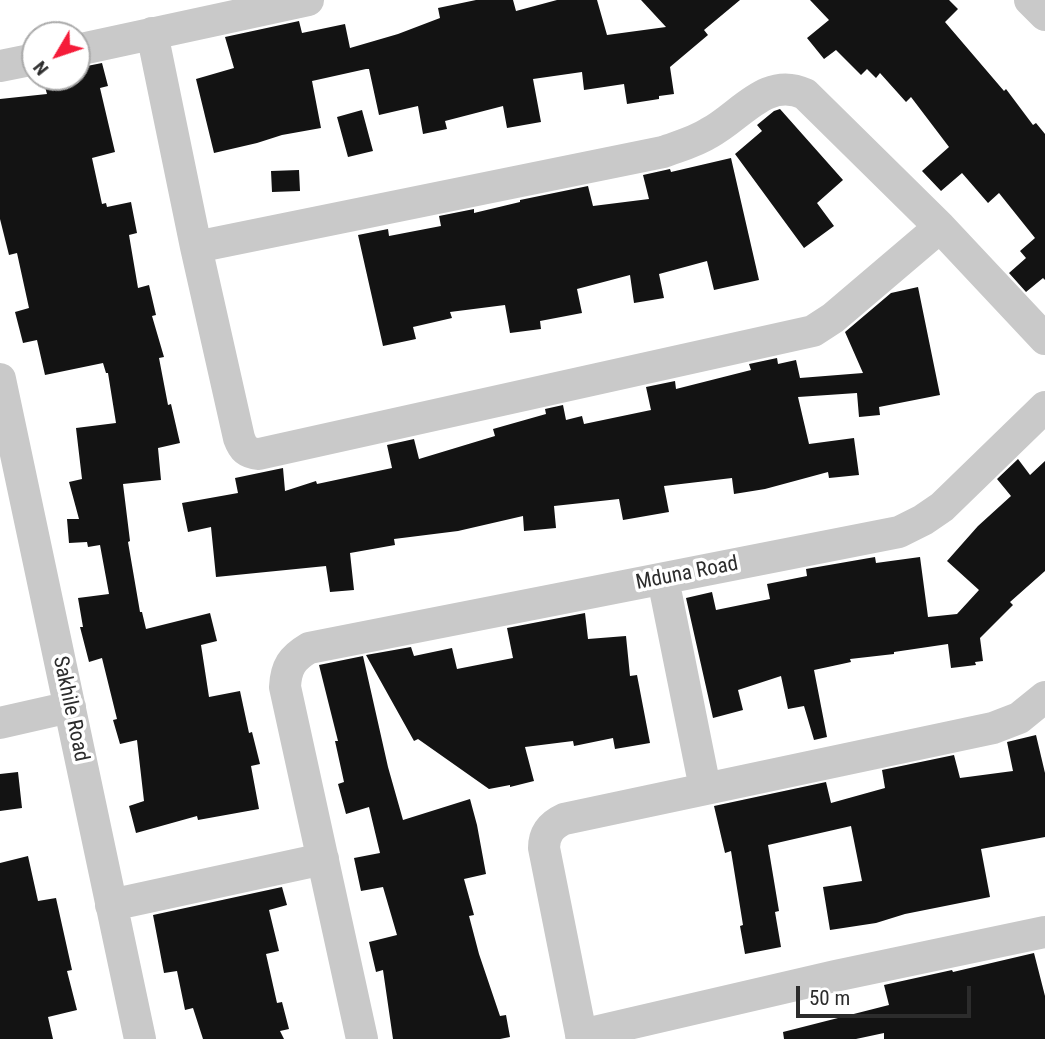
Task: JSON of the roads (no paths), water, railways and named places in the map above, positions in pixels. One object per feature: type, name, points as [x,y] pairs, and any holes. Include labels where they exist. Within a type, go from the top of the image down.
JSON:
[{"type":"street","points":[[91,47],[308,0]]},
{"type":"street","points":[[1030,0],[1045,15]]},
{"type":"street","points":[[152,33],[239,438],[245,450],[259,454],[813,331],[833,318],[940,227]]},
{"type":"street","points":[[0,66],[21,62]]},
{"type":"street","points":[[196,247],[663,152],[710,133],[759,98],[781,88],[794,89],[805,94],[940,227],[1045,339]]},
{"type":"street","name":"Sakhile Road","points":[[0,379],[141,1039]]},
{"type":"street","name":"Mduna Road","points":[[323,859],[285,687],[285,672],[290,662],[309,648],[899,532],[942,507],[1045,408]]},
{"type":"street","points":[[663,579],[705,788]]},
{"type":"street","points":[[1045,697],[1018,718],[993,728],[564,820],[548,831],[544,848],[581,1037],[822,979],[1045,932]]},
{"type":"street","points":[[0,723],[70,707]]},
{"type":"street","points":[[111,905],[323,859],[362,1039]]}]
